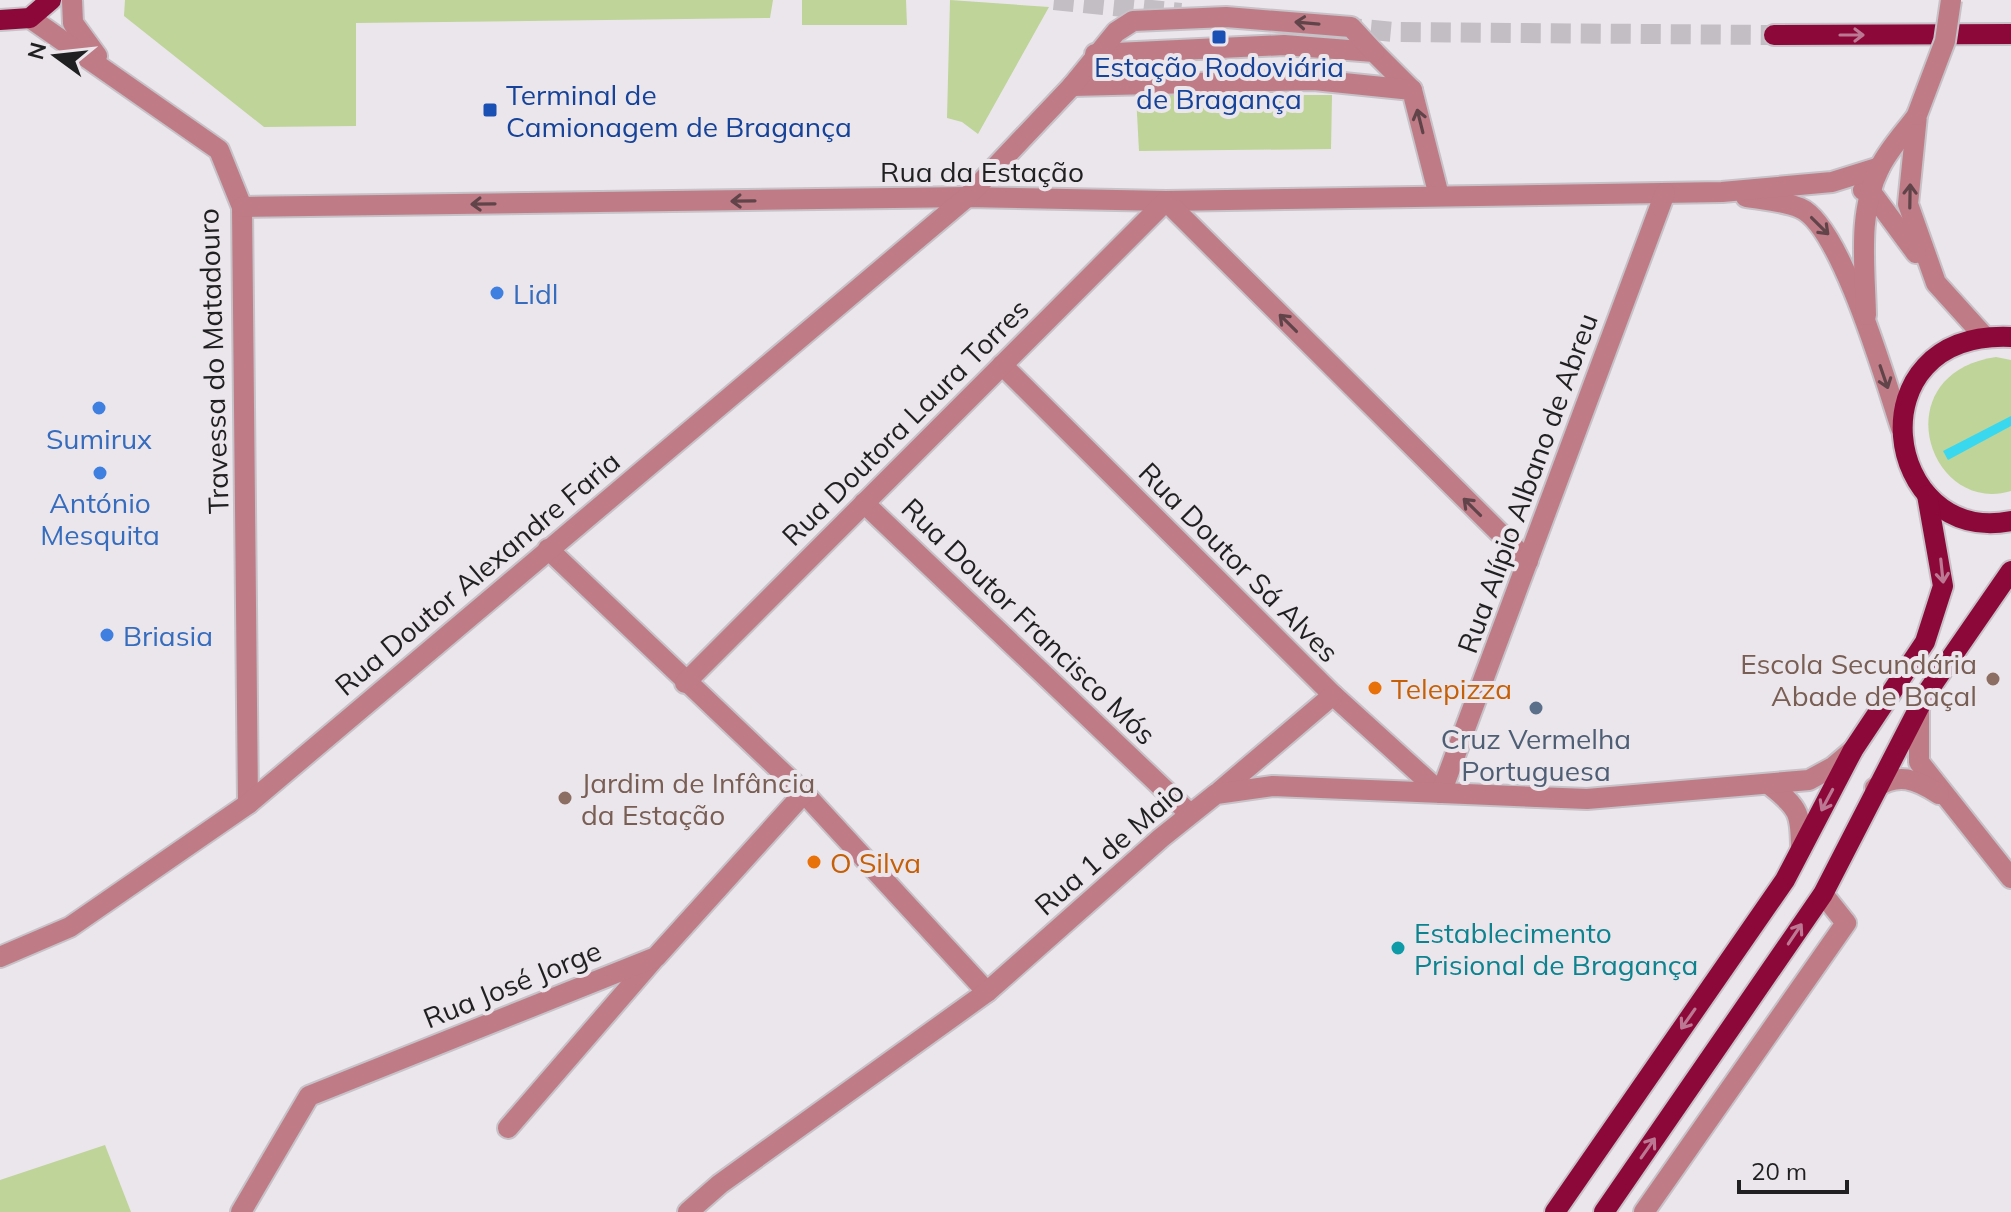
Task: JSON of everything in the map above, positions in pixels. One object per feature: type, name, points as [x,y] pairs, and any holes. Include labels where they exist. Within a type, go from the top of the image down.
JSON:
[{"type":"main road","points":[[0,20],[30,18],[51,0]]},
{"type":"main road","points":[[1774,35],[2011,34]]},
{"type":"main road","points":[[2011,337],[1983,335],[1957,343],[1935,357],[1917,377],[1905,401],[1901,428],[1908,464],[1927,495],[1948,511],[1974,521],[2011,521]]},
{"type":"main road","points":[[1555,1212],[1785,880],[1853,750],[1925,642],[1943,586],[1927,495]]},
{"type":"main road","points":[[1604,1212],[1823,894],[1875,788],[1919,708],[2011,571]]},
{"type":"street","points":[[72,0],[73,23],[119,80]]},
{"type":"street","points":[[1867,327],[1864,229],[1871,192],[1880,167],[1917,115],[1945,41],[1951,0]]},
{"type":"street","name":"Rua Doutor Alexandre Faria","points":[[0,957],[70,927],[248,804],[967,197],[1072,86],[1095,54],[1116,32],[1133,21],[1226,17],[1351,27],[1412,90]]},
{"type":"street","name":"Travessa do Matadouro","points":[[30,18],[219,150],[242,207],[248,804]]},
{"type":"street","points":[[1095,54],[1284,45],[1374,52]]},
{"type":"street","points":[[1072,86],[1314,80],[1412,90],[1439,196]]},
{"type":"street","points":[[1917,115],[1908,204],[1936,283]]},
{"type":"street","points":[[1722,192],[1832,182],[1880,167]]},
{"type":"street","points":[[1832,182],[1871,192],[1936,283],[1983,335]]},
{"type":"street","points":[[1722,192],[1802,209],[1830,236],[1867,327],[1901,428]]},
{"type":"street","name":"Rua da Estação","points":[[242,207],[967,197],[1166,201],[1722,192]]},
{"type":"street","name":"Rua Alípio Albano de Abreu","points":[[1441,793],[1665,193]]},
{"type":"street","points":[[1166,201],[1528,561]]},
{"type":"street","name":"Rua Doutora Laura Torres","points":[[685,683],[1166,201]]},
{"type":"street","name":"Rua Doutor Sá Alves","points":[[1002,365],[1333,695],[1441,793]]},
{"type":"street","name":"Rua Doutor Francisco Mós","points":[[864,503],[1189,813]]},
{"type":"street","points":[[548,549],[685,683],[804,793],[987,992]]},
{"type":"street","points":[[1216,794],[1333,695]]},
{"type":"street","points":[[1919,708],[1919,762],[1942,796],[2011,878]]},
{"type":"street","name":"Rua 1 de Maio","points":[[688,1212],[720,1184],[987,992],[1189,813],[1216,794],[1273,786],[1587,799],[1771,786],[1809,780],[1833,767],[1853,750]]},
{"type":"street","points":[[1875,788],[1889,778],[1902,777],[1942,796]]},
{"type":"street","points":[[1771,786],[1794,804],[1801,819],[1801,849]]},
{"type":"street","name":"Rua José Jorge","points":[[241,1212],[309,1096],[656,957],[804,793]]},
{"type":"street","points":[[1644,1212],[1846,923],[1823,894]]},
{"type":"street","points":[[508,1128],[656,957]]},
{"type":"green space","points":[[125,0],[773,0],[770,18],[356,23],[356,126],[264,127],[124,16]]},
{"type":"green space","points":[[802,0],[906,0],[907,25],[802,25]]},
{"type":"green space","points":[[950,0],[1049,7],[978,134],[962,122],[947,118]]},
{"type":"green space","points":[[1136,95],[1332,95],[1331,149],[1139,151]]},
{"type":"green space","points":[[1996,357],[2011,360],[2011,491],[1982,493],[1958,483],[1940,464],[1930,440],[1929,413],[1939,389],[1961,369]]},
{"type":"green space","points":[[105,1145],[131,1212],[0,1212],[0,1180]]},
{"type":"water","points":[[2011,416],[2011,426],[1948,460],[1943,451]]},
{"type":"tunnel","points":[[1054,0],[1181,13]]},
{"type":"tunnel","points":[[1341,27],[1394,32],[1774,35]]},
{"type":"place","name":"Estação Rodoviária de Bragança","points":[[1219,37]]},
{"type":"place","name":"Terminal de Camionagem de Bragança","points":[[490,110]]},
{"type":"place","name":"Lidl","points":[[497,293]]},
{"type":"place","name":"Sumirux","points":[[99,408]]},
{"type":"place","name":"António Mesquita","points":[[100,473]]},
{"type":"place","name":"Briasia","points":[[107,635]]},
{"type":"place","name":"Escola Secundária Abade de Baçal","points":[[1993,679]]},
{"type":"place","name":"Telepizza","points":[[1375,688]]},
{"type":"place","name":"Cruz Vermelha Portuguesa","points":[[1536,708]]},
{"type":"place","name":"Jardim de Infância da Estação","points":[[565,798]]},
{"type":"place","name":"O Silva","points":[[814,862]]},
{"type":"place","name":"Establecimento Prisional de Bragança","points":[[1398,948]]}]
